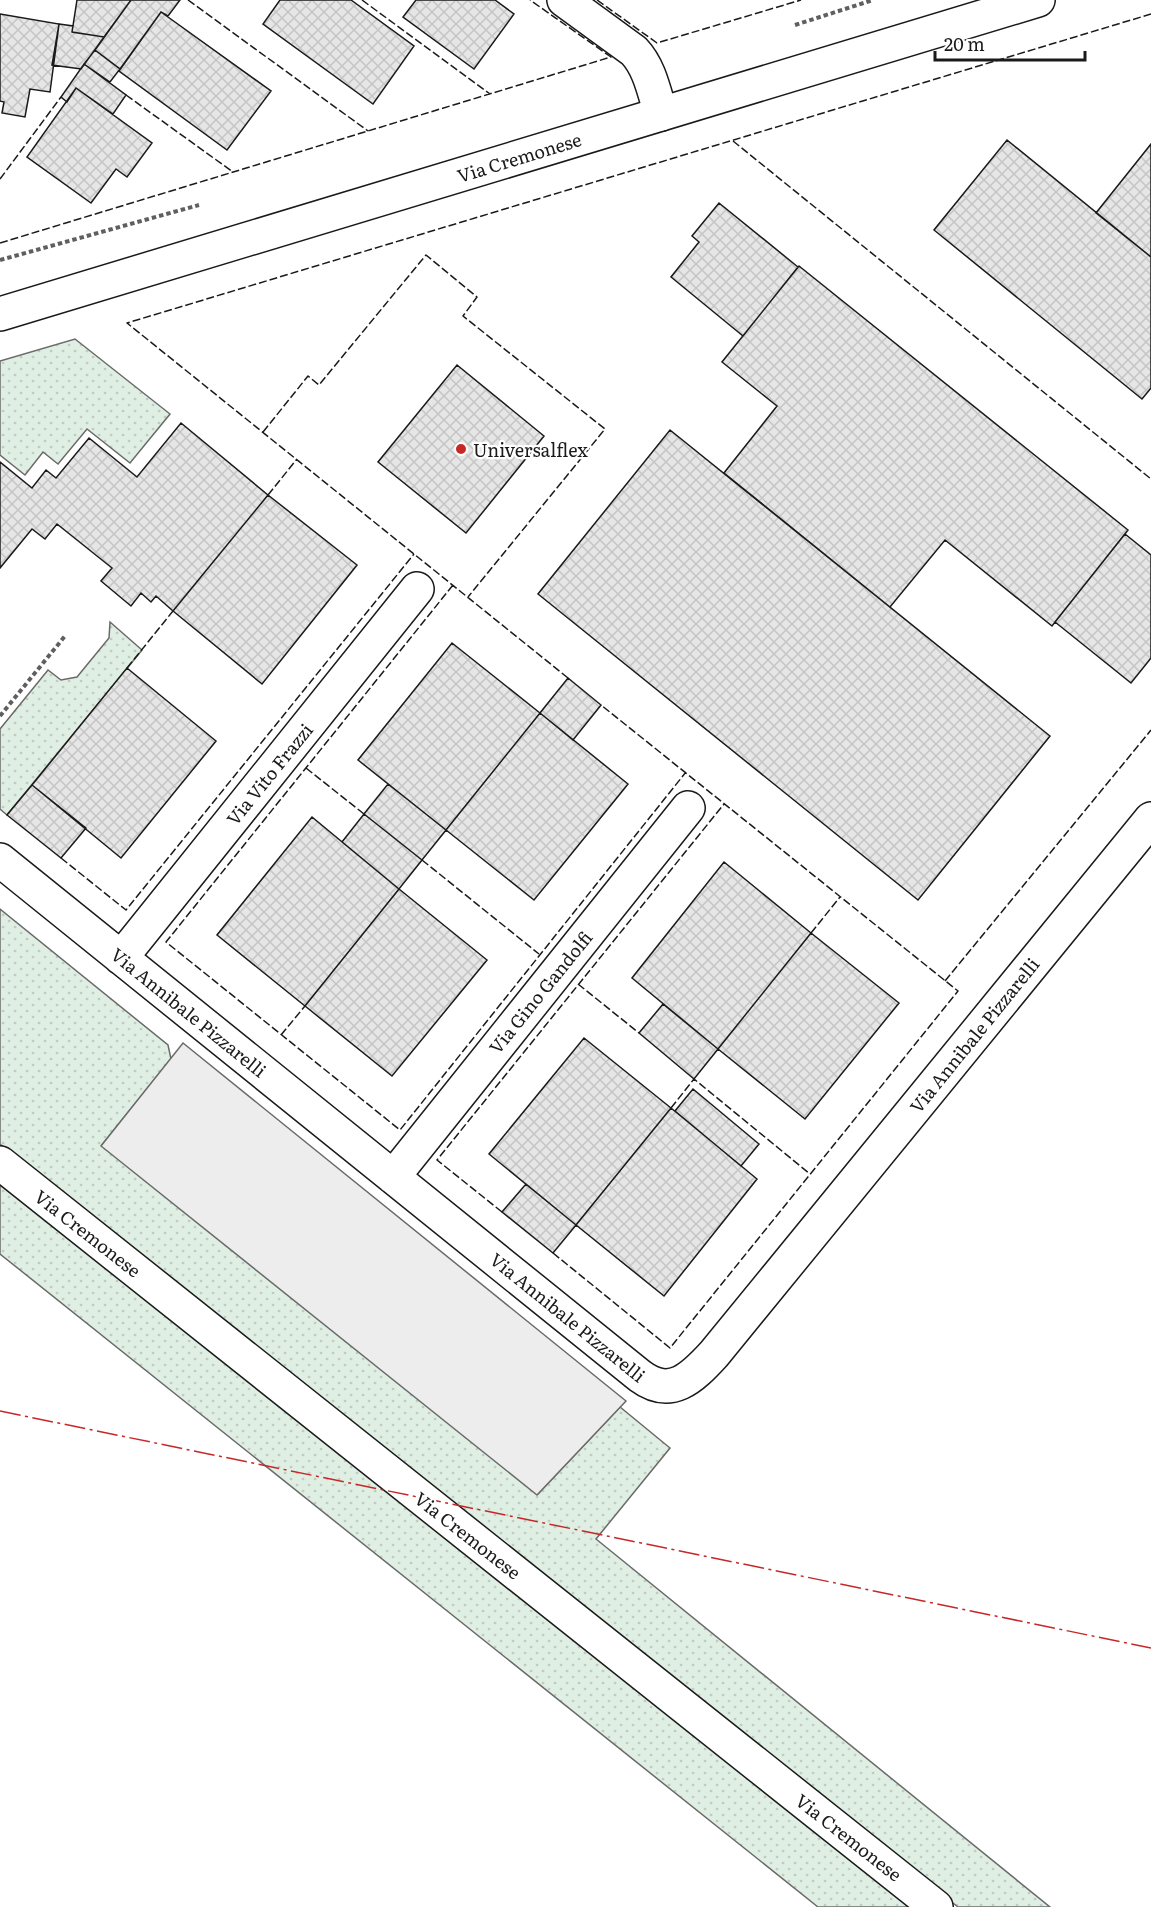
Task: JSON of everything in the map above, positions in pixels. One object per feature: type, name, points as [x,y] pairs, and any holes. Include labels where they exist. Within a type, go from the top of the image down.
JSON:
[{"type":"street","points":[[564,0],[642,59],[661,114]]},
{"type":"street","name":"Via Cremonese","points":[[0,314],[1038,0]]},
{"type":"street","name":"Via Vito Frazzi","points":[[121,958],[417,589]]},
{"type":"street","name":"Via Gino Gandolfi","points":[[393,1177],[688,808]]},
{"type":"street","name":"Via Annibale Pizzarelli","points":[[0,860],[648,1381],[667,1387],[697,1372],[714,1354],[1151,819]]},
{"type":"street","name":"Via Cremonese","points":[[0,1163],[936,1907]]},
{"type":"path","points":[[0,716],[65,636]]},
{"type":"green space","points":[[75,339],[170,414],[130,463],[87,429],[58,464],[43,452],[25,475],[0,455],[0,361]]},
{"type":"green space","points":[[110,622],[142,650],[7,815],[0,809],[0,729],[48,670],[61,680],[77,677],[109,638]]},
{"type":"green space","points":[[0,909],[168,1045],[171,1059],[102,1145],[538,1494],[620,1407],[670,1448],[596,1539],[1050,1907],[958,1907],[0,1144]]},
{"type":"green space","points":[[0,1178],[916,1907],[818,1907],[0,1254]]},
{"type":"shaded area","points":[[183,1043],[626,1401],[537,1495],[101,1146]]},
{"type":"building","points":[[77,0],[131,0],[104,37],[72,32]]},
{"type":"building","points":[[131,0],[180,0],[168,16],[161,12],[120,69],[95,50]]},
{"type":"building","points":[[280,0],[351,0],[414,46],[373,104],[263,24]]},
{"type":"building","points":[[416,0],[495,0],[514,14],[474,69],[403,17]]},
{"type":"building","points":[[161,12],[271,91],[227,150],[119,71]]},
{"type":"building","points":[[0,14],[59,24],[50,92],[30,89],[25,117],[2,113],[4,102],[0,101]]},
{"type":"building","points":[[59,24],[73,26],[72,32],[104,37],[81,69],[52,65]]},
{"type":"building","points":[[95,50],[120,69],[110,82],[84,64]]},
{"type":"building","points":[[84,64],[126,95],[113,114],[76,88],[67,102],[61,97]]},
{"type":"building","points":[[76,88],[152,143],[127,177],[116,169],[91,203],[27,157]]},
{"type":"building","points":[[1007,140],[1151,257],[1151,388],[1142,399],[934,230]]},
{"type":"building","points":[[1151,144],[1151,257],[1096,213]]},
{"type":"building","points":[[719,203],[798,267],[743,336],[671,277],[699,242],[692,236]]},
{"type":"building","points":[[799,266],[1128,530],[1052,626],[945,540],[890,607],[724,473],[777,406],[722,362]]},
{"type":"building","name":"Universalflex","points":[[457,365],[544,436],[466,533],[378,462]]},
{"type":"building","points":[[181,423],[268,495],[173,611],[156,596],[151,602],[141,593],[131,606],[101,581],[112,568],[57,524],[45,539],[32,529],[0,568],[0,462],[32,488],[46,470],[56,478],[89,438],[137,477]]},
{"type":"building","points":[[670,430],[1050,736],[918,900],[538,594]]},
{"type":"building","points":[[268,495],[357,565],[262,684],[173,611]]},
{"type":"building","points":[[1125,534],[1151,555],[1151,658],[1131,683],[1055,622]]},
{"type":"building","points":[[452,643],[540,713],[446,830],[358,760]]},
{"type":"building","points":[[127,668],[216,741],[121,858],[32,785]]},
{"type":"building","points":[[568,678],[601,705],[573,740],[540,713]]},
{"type":"building","points":[[540,713],[628,784],[534,900],[446,830]]},
{"type":"building","points":[[388,784],[446,830],[422,860],[364,814]]},
{"type":"building","points":[[32,785],[86,828],[61,858],[7,815]]},
{"type":"building","points":[[364,814],[422,860],[399,889],[342,842]]},
{"type":"building","points":[[312,817],[399,889],[305,1006],[217,935]]},
{"type":"building","points":[[724,862],[811,933],[718,1049],[632,978]]},
{"type":"building","points":[[399,889],[487,960],[392,1076],[305,1006]]},
{"type":"building","points":[[811,933],[899,1003],[805,1119],[718,1049]]},
{"type":"building","points":[[663,1004],[718,1049],[694,1079],[639,1033]]},
{"type":"building","points":[[584,1038],[671,1108],[576,1225],[489,1154]]},
{"type":"building","points":[[693,1089],[759,1144],[741,1166],[675,1111]]},
{"type":"building","points":[[671,1108],[757,1179],[664,1296],[576,1225]]},
{"type":"building","points":[[526,1184],[576,1225],[553,1253],[502,1212]]},
{"type":"fence","points":[[188,0],[368,131]]},
{"type":"fence","points":[[362,0],[490,94]]},
{"type":"fence","points":[[0,243],[611,57],[530,0]]},
{"type":"fence","points":[[597,0],[657,43],[801,0]]},
{"type":"fence","points":[[568,678],[127,323],[1151,14]]},
{"type":"fence","points":[[126,95],[233,172]]},
{"type":"fence","points":[[0,179],[61,97]]},
{"type":"fence","points":[[733,141],[1151,479]]},
{"type":"fence","points":[[263,432],[308,376],[319,385],[426,255],[477,297],[463,316],[605,429],[468,597]]},
{"type":"fence","points":[[268,495],[297,459]]},
{"type":"fence","points":[[61,858],[126,910],[414,554]]},
{"type":"fence","points":[[453,585],[166,942],[400,1130],[686,772]]},
{"type":"fence","points":[[127,668],[173,611]]},
{"type":"fence","points":[[553,1253],[670,1348],[958,991],[601,705]]},
{"type":"fence","points":[[945,981],[1151,730]]},
{"type":"fence","points":[[306,768],[364,814]]},
{"type":"fence","points":[[502,1212],[437,1160],[724,804]]},
{"type":"fence","points":[[422,860],[539,954]]},
{"type":"fence","points":[[811,933],[840,897]]},
{"type":"fence","points":[[578,984],[639,1033]]},
{"type":"fence","points":[[281,1035],[305,1006]]},
{"type":"fence","points":[[671,1108],[694,1079],[810,1174]]},
{"type":"power","points":[[0,1411],[1151,1648]]},
{"type":"place","name":"Universalflex","points":[[461,449]]}]
